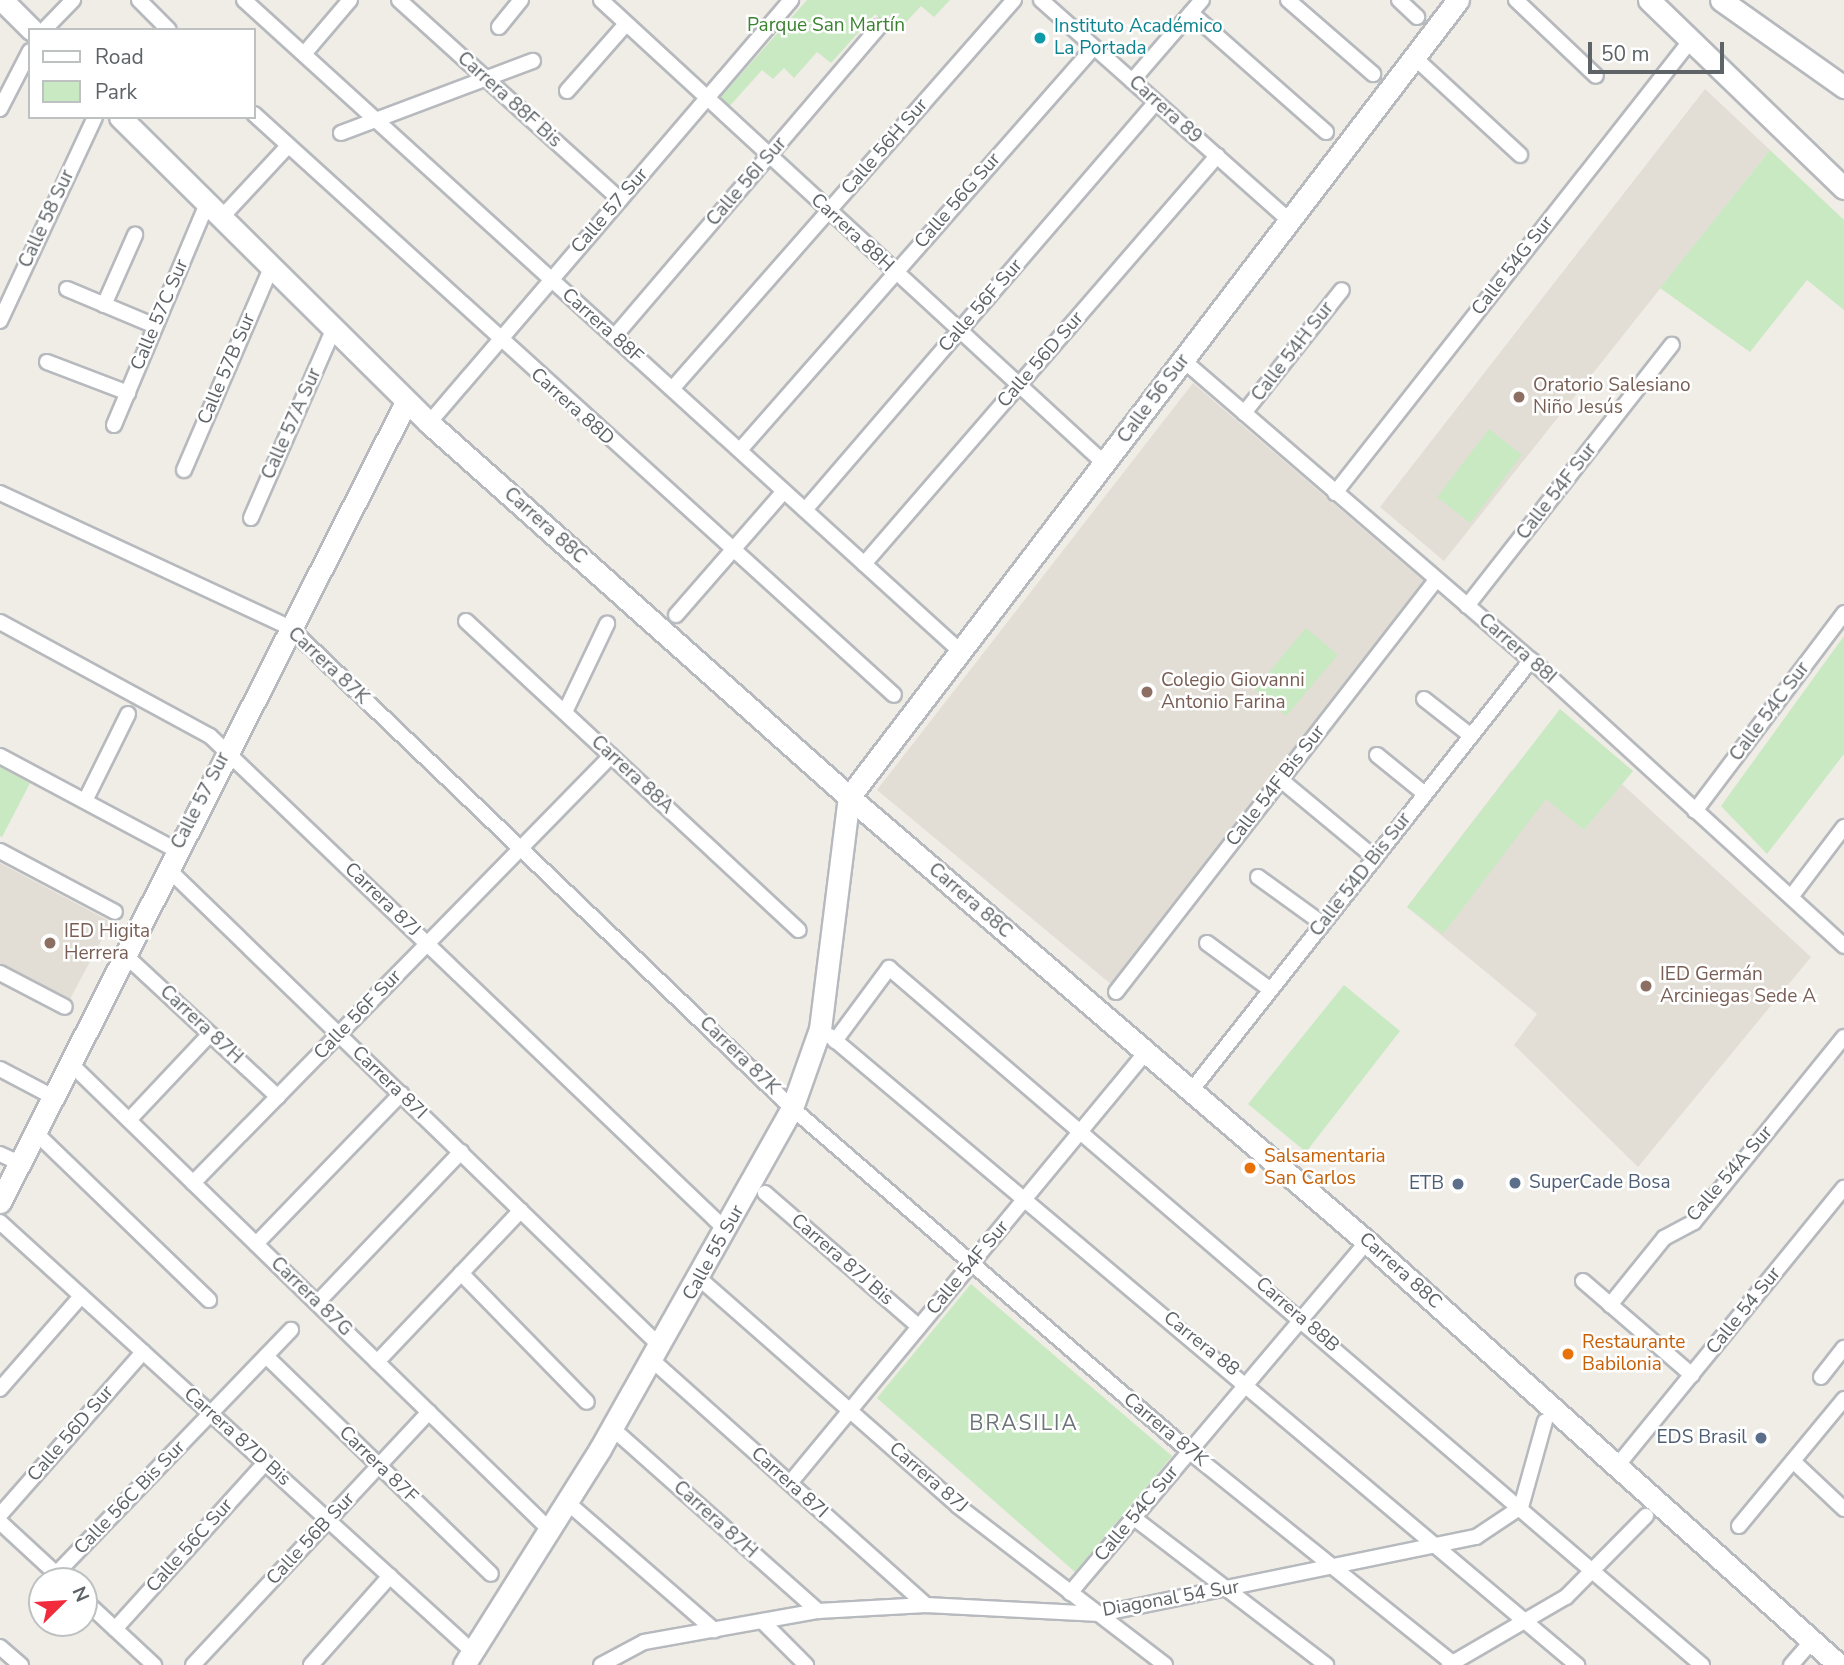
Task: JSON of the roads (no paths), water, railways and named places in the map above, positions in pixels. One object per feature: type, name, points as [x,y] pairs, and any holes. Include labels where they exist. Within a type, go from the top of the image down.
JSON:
[{"type":"street","points":[[2,0],[30,28]]},
{"type":"street","points":[[46,28],[73,0]]},
{"type":"street","points":[[139,0],[167,28]]},
{"type":"street","name":"Carrera 88F","points":[[244,0],[961,652]]},
{"type":"street","points":[[304,54],[350,0]]},
{"type":"street","name":"Carrera 88F Bis","points":[[399,0],[620,200]]},
{"type":"street","points":[[499,27],[521,0]]},
{"type":"street","name":"Carrera 88H","points":[[601,0],[706,100],[1104,463]]},
{"type":"street","name":"Calle 57 Sur","points":[[429,423],[791,0]]},
{"type":"street","name":"Calle 56H Sur","points":[[672,389],[1014,0]]},
{"type":"street","name":"Carrera 89","points":[[1041,0],[1290,221]]},
{"type":"street","points":[[1132,81],[1202,0]]},
{"type":"street","points":[[1288,0],[1373,74]]},
{"type":"street","points":[[1399,0],[1417,17]]},
{"type":"street","name":"Calle 56 Sur","points":[[849,797],[1458,0]]},
{"type":"street","points":[[1517,0],[1596,76]]},
{"type":"street","points":[[1649,0],[1844,188]]},
{"type":"street","points":[[1721,0],[1844,87]]},
{"type":"street","points":[[1191,13],[1326,132]]},
{"type":"street","points":[[567,91],[626,24]]},
{"type":"street","name":"Calle 56I Sur","points":[[614,337],[879,27]]},
{"type":"street","name":"Calle 54G Sur","points":[[1335,493],[1691,40]]},
{"type":"street","name":"Calle 56G Sur","points":[[740,450],[1094,47]]},
{"type":"street","points":[[0,109],[28,55]]},
{"type":"street","points":[[1415,58],[1520,155]]},
{"type":"street","points":[[341,133],[533,61]]},
{"type":"street","name":"Calle 56F Sur","points":[[805,510],[1156,102]]},
{"type":"street","name":"Carrera 88D","points":[[256,116],[286,147],[499,341],[894,695]]},
{"type":"street","name":"Calle 58 Sur","points":[[0,321],[94,119]]},
{"type":"street","name":"Carrera 88C","points":[[122,119],[405,402],[849,797],[1367,1242],[1839,1665]]},
{"type":"street","name":"Calle 57C Sur","points":[[114,425],[155,326],[214,211],[286,147]]},
{"type":"street","name":"Calle 56D Sur","points":[[864,564],[1217,156]]},
{"type":"street","points":[[104,305],[135,235]]},
{"type":"street","name":"Calle 57B Sur","points":[[184,470],[271,268]]},
{"type":"street","points":[[67,289],[155,326]]},
{"type":"street","name":"Calle 54H Sur","points":[[1244,414],[1342,290]]},
{"type":"street","name":"Calle 57A Sur","points":[[251,518],[333,330]]},
{"type":"street","name":"Calle 54F Sur","points":[[1467,606],[1672,345]]},
{"type":"street","name":"Carrera 88I","points":[[1183,360],[1531,660],[1844,946]]},
{"type":"street","points":[[47,362],[128,393]]},
{"type":"street","name":"Calle 57 Sur","points":[[0,1202],[226,750],[405,402]]},
{"type":"street","points":[[676,615],[784,491]]},
{"type":"street","name":"Carrera 87K","points":[[0,493],[289,627],[792,1108],[1190,1452],[1452,1664]]},
{"type":"street","name":"Calle 54F Bis Sur","points":[[1116,992],[1436,580]]},
{"type":"street","name":"Calle 54C Sur","points":[[1695,811],[1844,612]]},
{"type":"street","name":"Carrera 88A","points":[[466,621],[798,930]]},
{"type":"street","name":"Carrera 87J","points":[[0,622],[195,726],[226,750],[726,1230]]},
{"type":"street","points":[[565,712],[607,624]]},
{"type":"street","name":"Calle 54D Bis Sur","points":[[1191,1091],[1531,660]]},
{"type":"street","points":[[1424,699],[1471,736]]},
{"type":"street","points":[[85,801],[128,714]]},
{"type":"street","points":[[1377,755],[1425,794]]},
{"type":"street","name":"Carrera 87I","points":[[0,756],[85,801],[172,859],[339,1034],[520,1210],[656,1353],[790,1483],[926,1605]]},
{"type":"street","name":"Calle 56F Sur","points":[[193,1183],[611,756]]},
{"type":"street","points":[[1281,780],[1375,858]]},
{"type":"street","name":"Calle 55 Sur","points":[[469,1658],[551,1531],[700,1279],[828,1035],[849,797]]},
{"type":"street","points":[[1791,897],[1844,827]]},
{"type":"street","points":[[0,851],[115,912]]},
{"type":"street","points":[[1258,877],[1323,924]]},
{"type":"street","points":[[1208,943],[1271,990]]},
{"type":"street","name":"Carrera 87H","points":[[124,954],[278,1097]]},
{"type":"street","name":"Carrera 88B","points":[[828,1035],[890,968],[1595,1569],[1702,1665]]},
{"type":"street","points":[[0,973],[65,1007]]},
{"type":"street","points":[[129,1120],[210,1034]]},
{"type":"street","name":"Carrera 88","points":[[828,1035],[1248,1383],[1577,1665]]},
{"type":"street","name":"Calle 54A Sur","points":[[1610,1305],[1664,1238],[1694,1222],[1844,1037]]},
{"type":"street","name":"Calle 54F Sur","points":[[790,1483],[1146,1052]]},
{"type":"street","name":"Carrera 87G","points":[[70,1063],[551,1531]]},
{"type":"street","points":[[0,1069],[53,1097]]},
{"type":"street","points":[[256,1244],[401,1094]]},
{"type":"street","points":[[35,1132],[209,1300]]},
{"type":"street","points":[[317,1303],[461,1152]]},
{"type":"street","points":[[0,1154],[19,1163]]},
{"type":"street","name":"Carrera 87J Bis","points":[[765,1193],[919,1327]]},
{"type":"street","name":"Calle 54 Sur","points":[[1617,1466],[1841,1198]]},
{"type":"street","points":[[377,1362],[520,1210]]},
{"type":"street","name":"Carrera 87D Bis","points":[[0,1222],[390,1576],[469,1658]]},
{"type":"street","name":"Calle 54C Sur","points":[[1070,1593],[1367,1242]]},
{"type":"street","points":[[461,1273],[587,1402]]},
{"type":"street","name":"Carrera 87J","points":[[700,1279],[958,1506],[1165,1665]]},
{"type":"street","points":[[1583,1281],[1692,1375]]},
{"type":"street","points":[[0,1388],[81,1296]]},
{"type":"street","name":"Calle 56C Bis Sur","points":[[70,1567],[290,1330]]},
{"type":"street","points":[[1821,1377],[1844,1348]]},
{"type":"street","name":"Calle 56D Sur","points":[[0,1515],[143,1352]]},
{"type":"street","name":"Carrera 87F","points":[[266,1356],[491,1574]]},
{"type":"street","points":[[1739,1526],[1844,1399]]},
{"type":"street","name":"Calle 56B Sur","points":[[193,1665],[429,1412]]},
{"type":"street","points":[[1521,1507],[1545,1421]]},
{"type":"street","name":"Carrera 87H","points":[[612,1428],[818,1611]]},
{"type":"street","points":[[1793,1461],[1844,1510]]},
{"type":"street","name":"Calle 56C Sur","points":[[115,1629],[265,1463]]},
{"type":"street","points":[[568,1503],[714,1630]]},
{"type":"street","name":"Diagonal 54 Sur","points":[[600,1665],[644,1642],[818,1611],[926,1605],[1100,1614],[1336,1569],[1476,1537],[1521,1507]]},
{"type":"street","points":[[1452,1664],[1530,1622],[1595,1569],[1646,1516]]},
{"type":"street","points":[[1134,1518],[1224,1590],[1326,1665]]},
{"type":"street","points":[[0,1522],[48,1567]]},
{"type":"street","points":[[310,1665],[390,1576]]},
{"type":"street","points":[[98,1613],[155,1665]]},
{"type":"street","points":[[763,1622],[806,1665]]},
{"type":"street","points":[[1791,1665],[1812,1641]]},
{"type":"street","points":[[0,1647],[21,1665]]},
{"type":"place","name":"Instituto Académico La Portada","points":[[1040,38]]},
{"type":"place","name":"Oratorio Salesiano Niño Jesús","points":[[1519,397]]},
{"type":"place","name":"Colegio Giovanni Antonio Farina","points":[[1147,692]]},
{"type":"place","name":"IED Higita Herrera","points":[[50,943]]},
{"type":"place","name":"IED Germán Arciniegas Sede A","points":[[1646,986]]},
{"type":"place","name":"Salsamentaria San Carlos","points":[[1250,1168]]},
{"type":"place","name":"SuperCade Bosa","points":[[1515,1183]]},
{"type":"place","name":"ETB","points":[[1458,1184]]},
{"type":"place","name":"Restaurante Babilonia","points":[[1568,1354]]},
{"type":"place","name":"EDS Brasil","points":[[1761,1438]]},
{"type":"district","name":"BRASILIA","points":[[1024,1423]]},
{"type":"park label","name":"Parque San Martín","points":[[826,26]]}]
